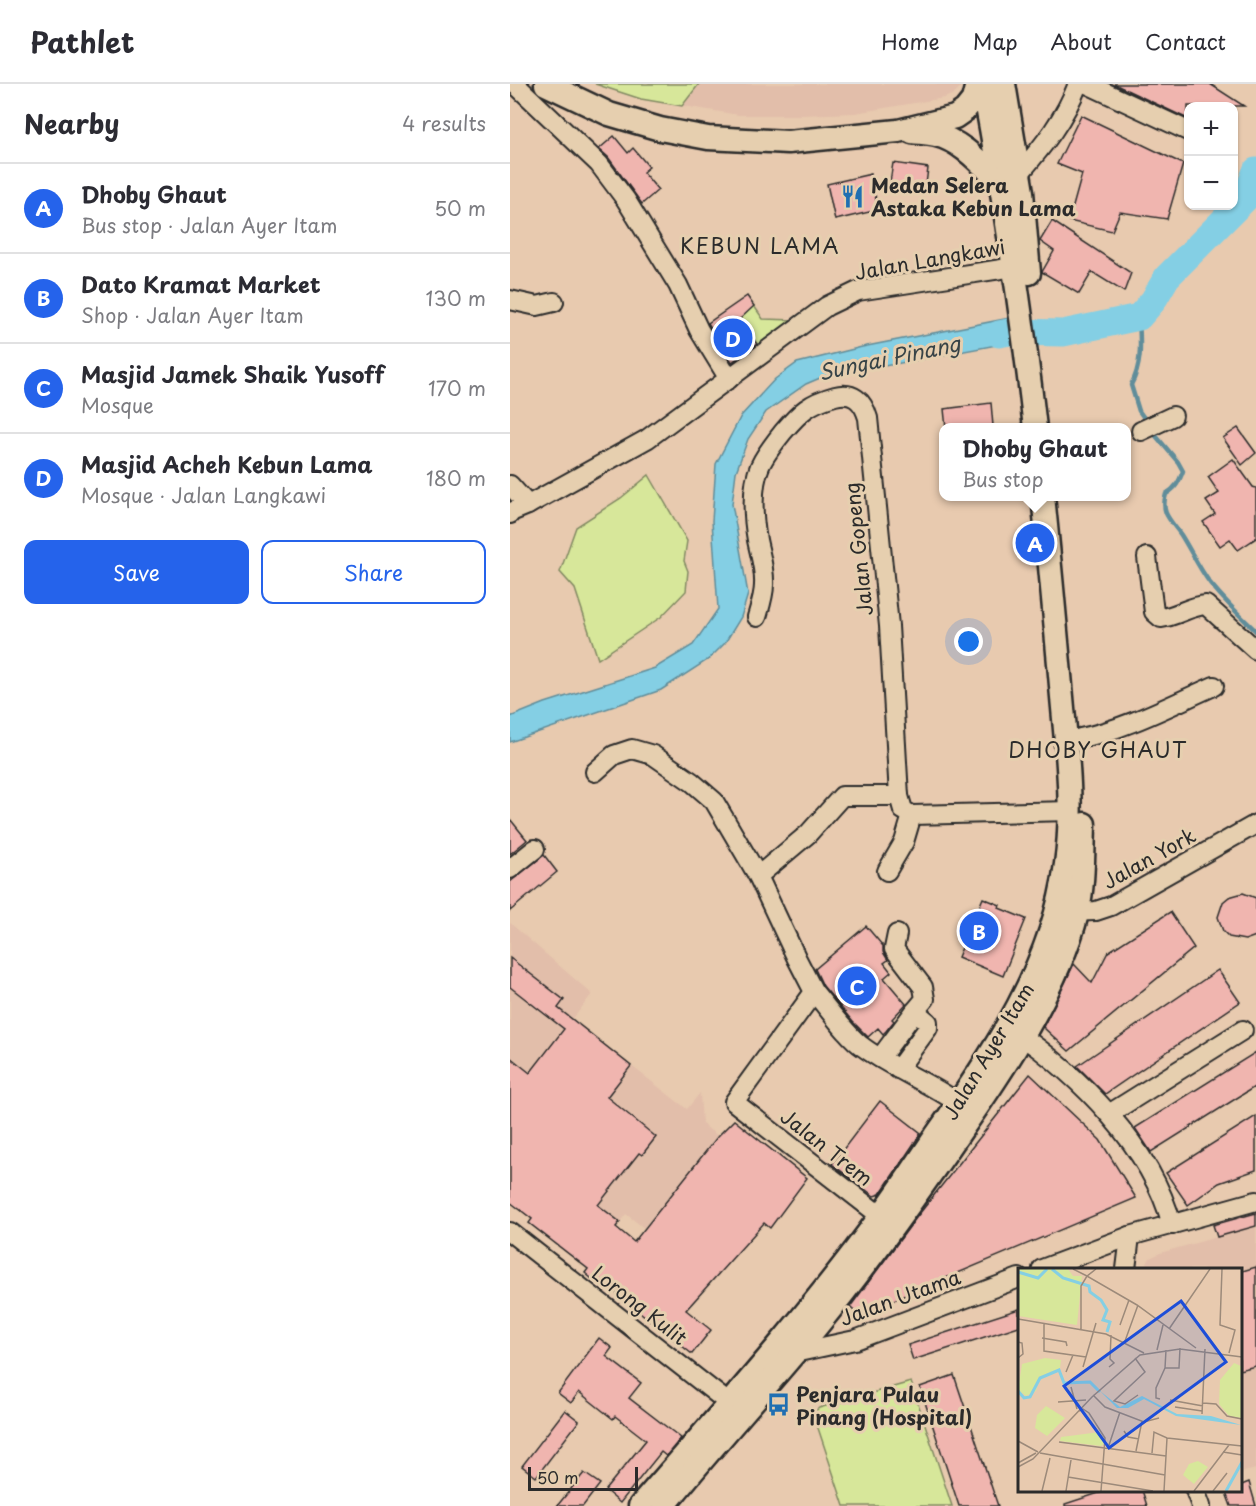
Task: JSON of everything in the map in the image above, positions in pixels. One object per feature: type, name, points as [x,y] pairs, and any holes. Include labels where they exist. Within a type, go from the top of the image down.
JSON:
[{"type":"main road","points":[[546,84],[609,114],[660,129],[708,138],[788,142],[898,132],[934,134],[947,138],[1010,178]]},
{"type":"main road","points":[[898,132],[955,117],[973,100],[977,84]]},
{"type":"main road","points":[[983,84],[1010,178]]},
{"type":"main road","points":[[1004,84],[1010,178],[1025,299],[1047,423]]},
{"type":"main road","points":[[1033,354],[1035,423]]},
{"type":"main road","name":"Jalan Ayer Itam","points":[[1043,501],[1056,626],[1071,811],[1067,864],[1068,912]]},
{"type":"main road","name":"Jalan Ayer Itam","points":[[664,1506],[807,1311],[887,1221],[996,1080],[1034,976],[1068,912],[1083,872],[1084,812],[1080,738],[1057,501]]},
{"type":"main road","name":"Jalan Ayer Itam","points":[[640,1506],[735,1409],[794,1353],[817,1326],[887,1221],[958,1103],[1015,1031]]},
{"type":"street","points":[[512,84],[599,164],[626,200],[678,285],[699,330],[729,379]]},
{"type":"street","points":[[1010,178],[1055,129],[1068,109],[1078,84]]},
{"type":"street","points":[[1087,84],[1184,129]]},
{"type":"street","name":"Jalan Langkawi","points":[[510,514],[647,439],[827,306],[858,291],[1021,266]]},
{"type":"street","points":[[510,300],[537,306],[554,302]]},
{"type":"street","name":"Jalan Gopeng","points":[[757,617],[764,586],[763,563],[757,540],[753,504],[759,467],[777,439],[805,408],[818,401],[842,394],[852,396],[860,401],[868,418],[889,626],[899,796]]},
{"type":"street","points":[[510,485],[528,505]]},
{"type":"street","points":[[1147,557],[1154,612],[1161,618],[1194,606],[1206,605],[1256,650]]},
{"type":"street","points":[[1080,738],[1094,736],[1214,686]]},
{"type":"street","points":[[595,772],[614,755],[632,749],[653,755],[692,782],[714,801],[758,876],[814,992],[861,1046],[898,1069],[940,1090],[958,1103]]},
{"type":"street","points":[[758,876],[808,834],[842,796],[899,796],[903,810],[912,815],[1071,811]]},
{"type":"street","points":[[887,871],[904,843],[912,815]]},
{"type":"street","name":"Jalan York","points":[[1068,912],[1096,911],[1111,906],[1256,824]]},
{"type":"street","points":[[510,869],[535,849]]},
{"type":"street","points":[[880,1058],[925,999],[923,987],[894,949],[897,934]]},
{"type":"street","name":"Jalan Trem","points":[[814,992],[734,1102],[887,1221]]},
{"type":"street","points":[[898,1069],[928,1028],[928,1022],[915,1011]]},
{"type":"street","points":[[1109,1114],[1243,1030]]},
{"type":"street","points":[[1015,1031],[1065,1070],[1109,1114],[1148,1167],[1167,1205],[1172,1225]]},
{"type":"street","points":[[1045,1268],[1130,1236],[1256,1201]]},
{"type":"street","name":"Lorong Kulit","points":[[510,1232],[735,1409]]},
{"type":"street","points":[[1125,1268],[1130,1236]]},
{"type":"street","points":[[1105,1245],[1124,1268]]},
{"type":"street","name":"Jalan Utama","points":[[794,1353],[855,1340],[1018,1278]]},
{"type":"street","points":[[1195,1491],[1201,1506]]},
{"type":"shaded area","points":[[595,84],[963,84],[954,94],[944,98],[855,113],[739,115],[641,99]]},
{"type":"shaded area","points":[[510,923],[592,994],[572,1020],[687,1109],[700,1093],[702,1124],[718,1136],[644,1228],[626,1214],[585,1267],[529,1223],[531,1219],[510,1202]]},
{"type":"shaded area","points":[[1256,1226],[1256,1469],[1241,1473],[1241,1268],[1145,1268],[1150,1258],[1160,1253]]},
{"type":"green space","points":[[595,84],[699,84],[682,106],[641,99]]},
{"type":"green space","points":[[754,306],[763,319],[795,320],[760,350],[738,320]]},
{"type":"green space","points":[[649,475],[687,541],[684,561],[688,571],[686,591],[661,617],[598,659],[575,589],[560,572],[576,527],[621,498]]},
{"type":"green space","points":[[911,1382],[952,1506],[844,1506],[813,1413],[819,1408]]},
{"type":"water","name":"Sungai Pinang","points":[[1010,318],[1013,342],[820,378],[806,384],[766,412],[748,439],[736,472],[732,504],[748,594],[741,617],[725,643],[709,659],[661,690],[510,742],[510,717],[545,703],[655,668],[693,645],[718,609],[712,521],[716,464],[741,416],[775,379],[797,363],[862,347]]},
{"type":"building","points":[[1114,84],[1210,84],[1238,102],[1184,102],[1184,117]]},
{"type":"building","points":[[1081,115],[1183,164],[1167,219],[1120,212],[1112,231],[1069,221],[1082,174],[1057,164]]},
{"type":"building","points":[[614,136],[628,153],[633,148],[649,167],[643,172],[658,190],[642,204],[608,157],[599,149]]},
{"type":"building","points":[[893,163],[928,168],[925,193],[889,188]]},
{"type":"building","name":"Medan Selera Astaka Kebun Lama","points":[[871,174],[878,210],[835,220],[827,184]]},
{"type":"building","points":[[1052,221],[1131,273],[1124,292],[1092,272],[1079,294],[1042,272],[1054,251],[1040,241]]},
{"type":"building","points":[[747,296],[754,306],[740,319],[757,344],[732,362],[708,323]]},
{"type":"building","points":[[991,403],[993,423],[945,423],[944,409]]},
{"type":"building","points":[[1238,428],[1256,453],[1242,465],[1223,438]]},
{"type":"building","points":[[1233,459],[1256,488],[1256,538],[1238,550],[1230,539],[1220,546],[1203,522],[1215,514],[1206,501],[1219,493],[1208,477]]},
{"type":"building","points":[[510,819],[527,840],[510,854]]},
{"type":"building","points":[[544,855],[557,872],[510,911],[510,882]]},
{"type":"building","points":[[1243,893],[1256,898],[1256,936],[1245,940],[1229,937],[1223,931],[1218,917],[1223,902],[1229,897]]},
{"type":"building","points":[[983,898],[1000,905],[999,908],[1026,919],[1003,976],[958,957]]},
{"type":"building","points":[[1170,912],[1194,948],[1069,1051],[1043,1027],[1074,964],[1092,983],[1108,952]]},
{"type":"building","points":[[866,926],[883,946],[883,952],[888,960],[884,963],[891,972],[884,978],[906,1004],[892,1019],[894,1021],[883,1034],[878,1028],[868,1037],[823,986],[815,969]]},
{"type":"building","points":[[510,958],[564,1000],[558,1008],[631,1066],[607,1097],[656,1137],[642,1155],[639,1153],[598,1205],[620,1222],[616,1227],[634,1242],[718,1136],[734,1120],[807,1178],[770,1228],[764,1223],[686,1310],[711,1330],[692,1354],[600,1280],[597,1283],[585,1273],[588,1269],[529,1223],[532,1219],[510,1202],[510,1057],[530,1073],[564,1029],[510,987]]},
{"type":"building","points":[[1218,970],[1240,1002],[1105,1094],[1077,1066]]},
{"type":"building","points":[[1256,1052],[1256,1086],[1151,1152],[1135,1128]]},
{"type":"building","points":[[1030,1074],[1100,1140],[1136,1198],[858,1315],[850,1307],[916,1218]]},
{"type":"building","points":[[880,1101],[921,1133],[880,1194],[874,1196],[832,1164]]},
{"type":"building","points":[[1256,1116],[1256,1170],[1219,1183],[1188,1205],[1166,1173]]},
{"type":"building","points":[[1256,1213],[1256,1226],[1217,1237],[1213,1225]]},
{"type":"building","points":[[1256,1267],[1256,1366],[1241,1370],[1241,1271]]},
{"type":"building","points":[[1018,1309],[1018,1326],[913,1360],[908,1345]]},
{"type":"building","points":[[599,1338],[612,1348],[606,1356],[641,1383],[629,1398],[681,1438],[666,1456],[661,1452],[620,1503],[605,1490],[646,1440],[615,1416],[613,1419],[579,1392],[571,1403],[558,1393]]},
{"type":"building","points":[[954,1375],[998,1506],[959,1506],[920,1387]]},
{"type":"building","points":[[565,1410],[579,1421],[536,1477],[522,1466]]},
{"type":"building","points":[[584,1473],[600,1484],[583,1506],[557,1506]]},
{"type":"building","points":[[1249,1482],[1256,1506],[1231,1506],[1225,1491],[1241,1491],[1241,1485]]},
{"type":"building","points":[[1105,1491],[1142,1491],[1147,1506],[1065,1506],[1065,1504]]},
{"type":"waterway","points":[[999,334],[1009,332],[1063,333],[1139,317],[1153,301],[1167,277],[1245,199],[1256,171]]},
{"type":"waterway","points":[[1139,317],[1139,360],[1131,385],[1139,411],[1147,422]]},
{"type":"waterway","points":[[1151,430],[1183,471],[1177,484],[1166,494],[1165,512],[1210,583],[1256,631]]},
{"type":"place","name":"Medan Selera Astaka Kebun Lama","points":[[853,197]]},
{"type":"place","name":"Masjid Acheh Kebun Lama","points":[[733,338]]},
{"type":"place","name":"Dhoby Ghaut","points":[[1035,543]]},
{"type":"place","name":"Dato Kramat Market","points":[[979,931]]},
{"type":"place","name":"Masjid Jamek Shaik Yusoff","points":[[857,986]]},
{"type":"place","name":"Penjara Pulau Pinang (Hospital)","points":[[778,1405]]},
{"type":"district","name":"KEBUN LAMA","points":[[760,245]]},
{"type":"district","name":"DHOBY GHAUT","points":[[1098,749]]}]
